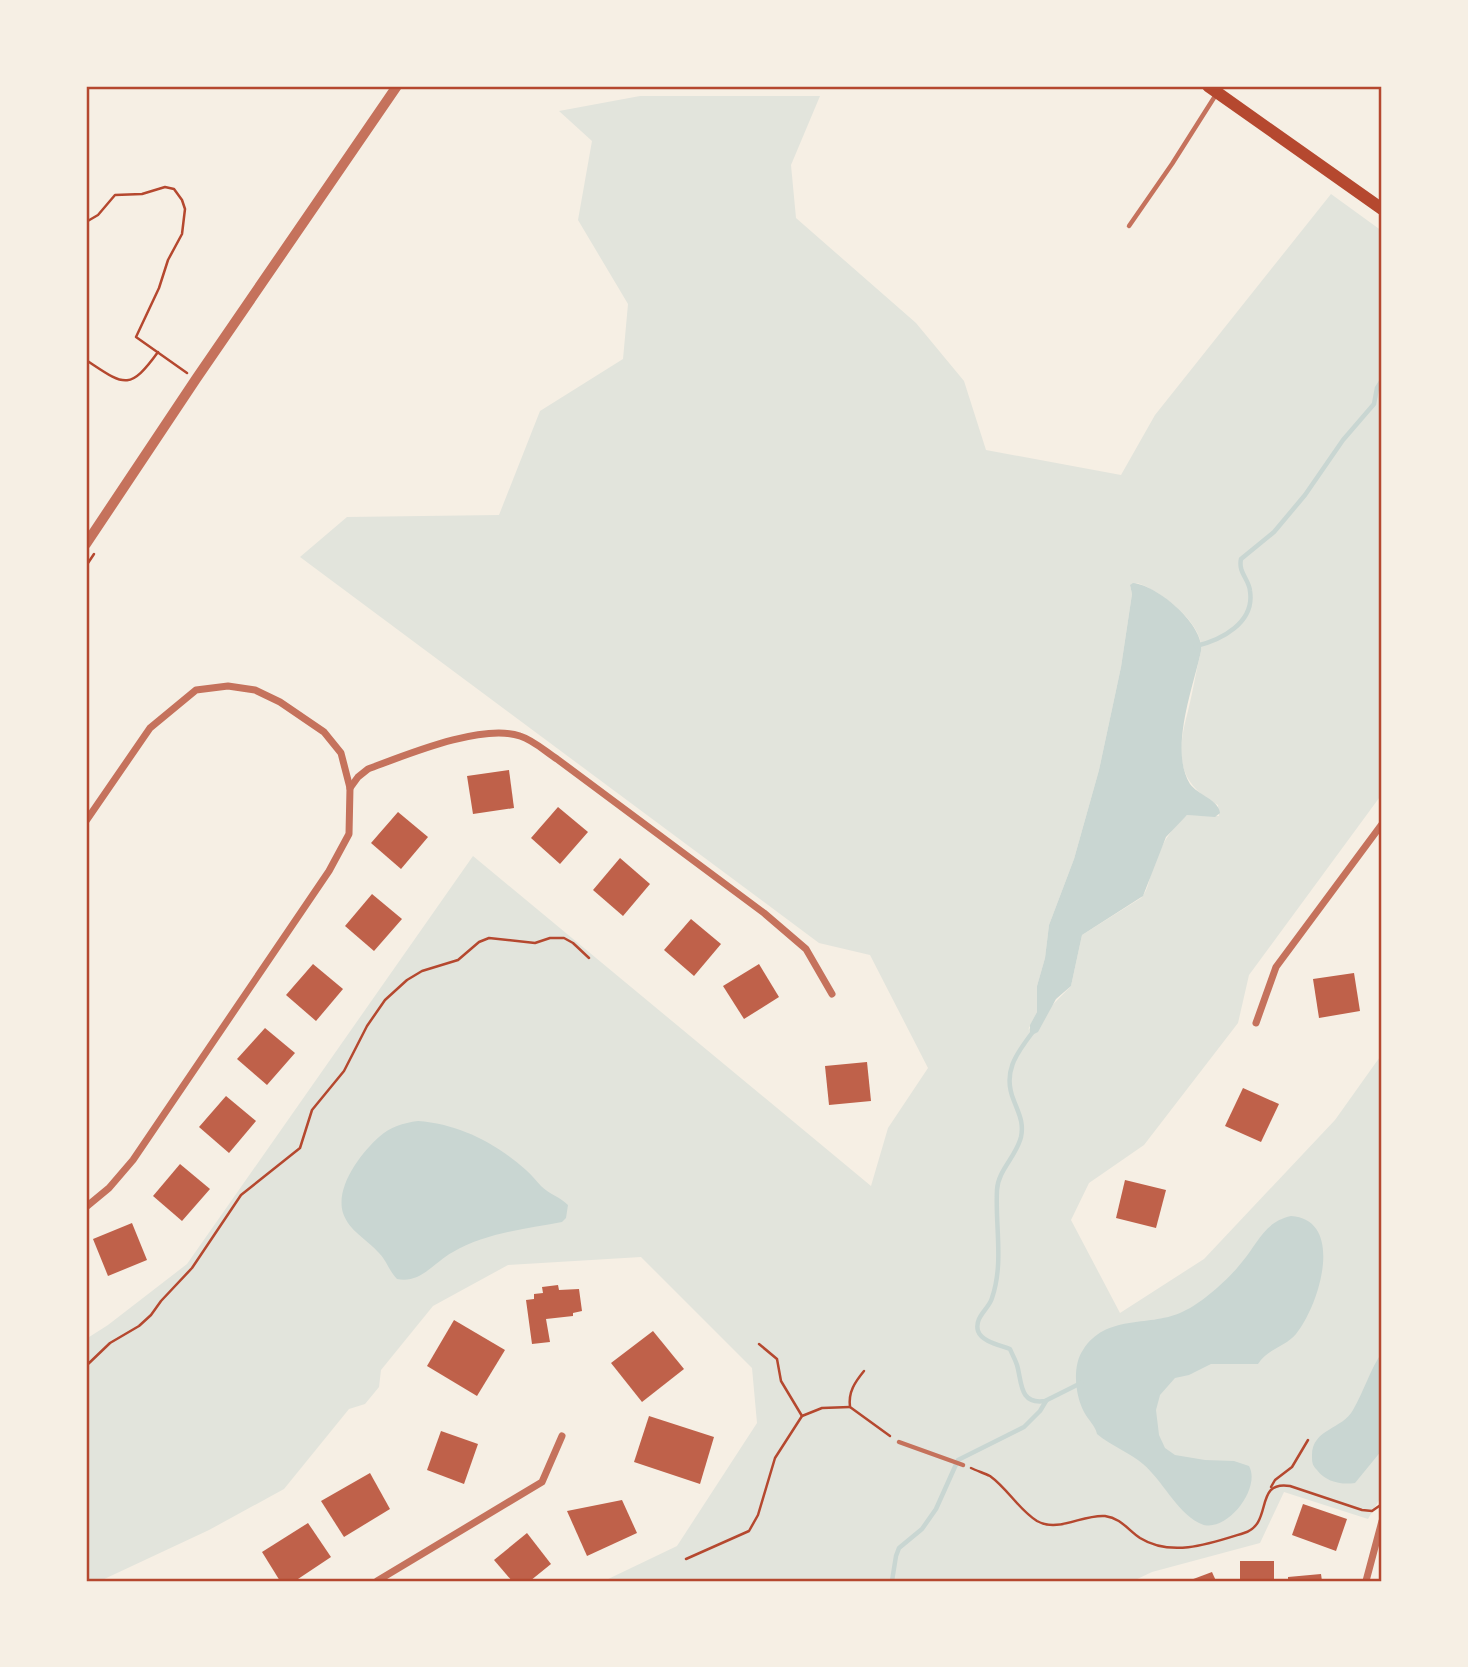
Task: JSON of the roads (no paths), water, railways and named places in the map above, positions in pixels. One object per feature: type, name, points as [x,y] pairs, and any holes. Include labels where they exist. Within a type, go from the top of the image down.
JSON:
[{"type":"main road","points":[[1213,89],[1382,209]]},
{"type":"street","points":[[86,544],[397,86]]},
{"type":"street","points":[[86,821],[150,728],[196,690],[228,685],[255,690],[268,696],[324,732],[341,753],[350,789],[349,834],[329,871],[132,1160],[110,1188],[86,1207]]},
{"type":"street","points":[[350,789],[368,769],[472,734],[507,732],[523,736],[806,948],[832,994]]},
{"type":"street","points":[[1256,1023],[1276,967],[1382,824]]},
{"type":"street","points":[[377,1581],[542,1482],[562,1436]]},
{"type":"street","points":[[1366,1581],[1382,1521]]},
{"type":"lane","points":[[1129,226],[1172,164],[1213,89]]},
{"type":"lane","points":[[899,1442],[964,1465]]},
{"type":"waterway","points":[[1196,646],[1216,639],[1242,621],[1250,602],[1250,591],[1241,568],[1241,559],[1274,532],[1305,495],[1343,440],[1374,404],[1377,388],[1382,380]]},
{"type":"waterway","points":[[1032,1033],[1016,1056],[1010,1073],[1011,1091],[1021,1119],[1022,1132],[1019,1144],[998,1183],[996,1285],[977,1326],[980,1335],[987,1340],[1010,1349],[1023,1391],[1030,1399],[1045,1401],[1081,1383]]},
{"type":"waterway","points":[[892,1581],[899,1548],[922,1529],[936,1509],[958,1460],[1024,1427],[1046,1401]]}]
